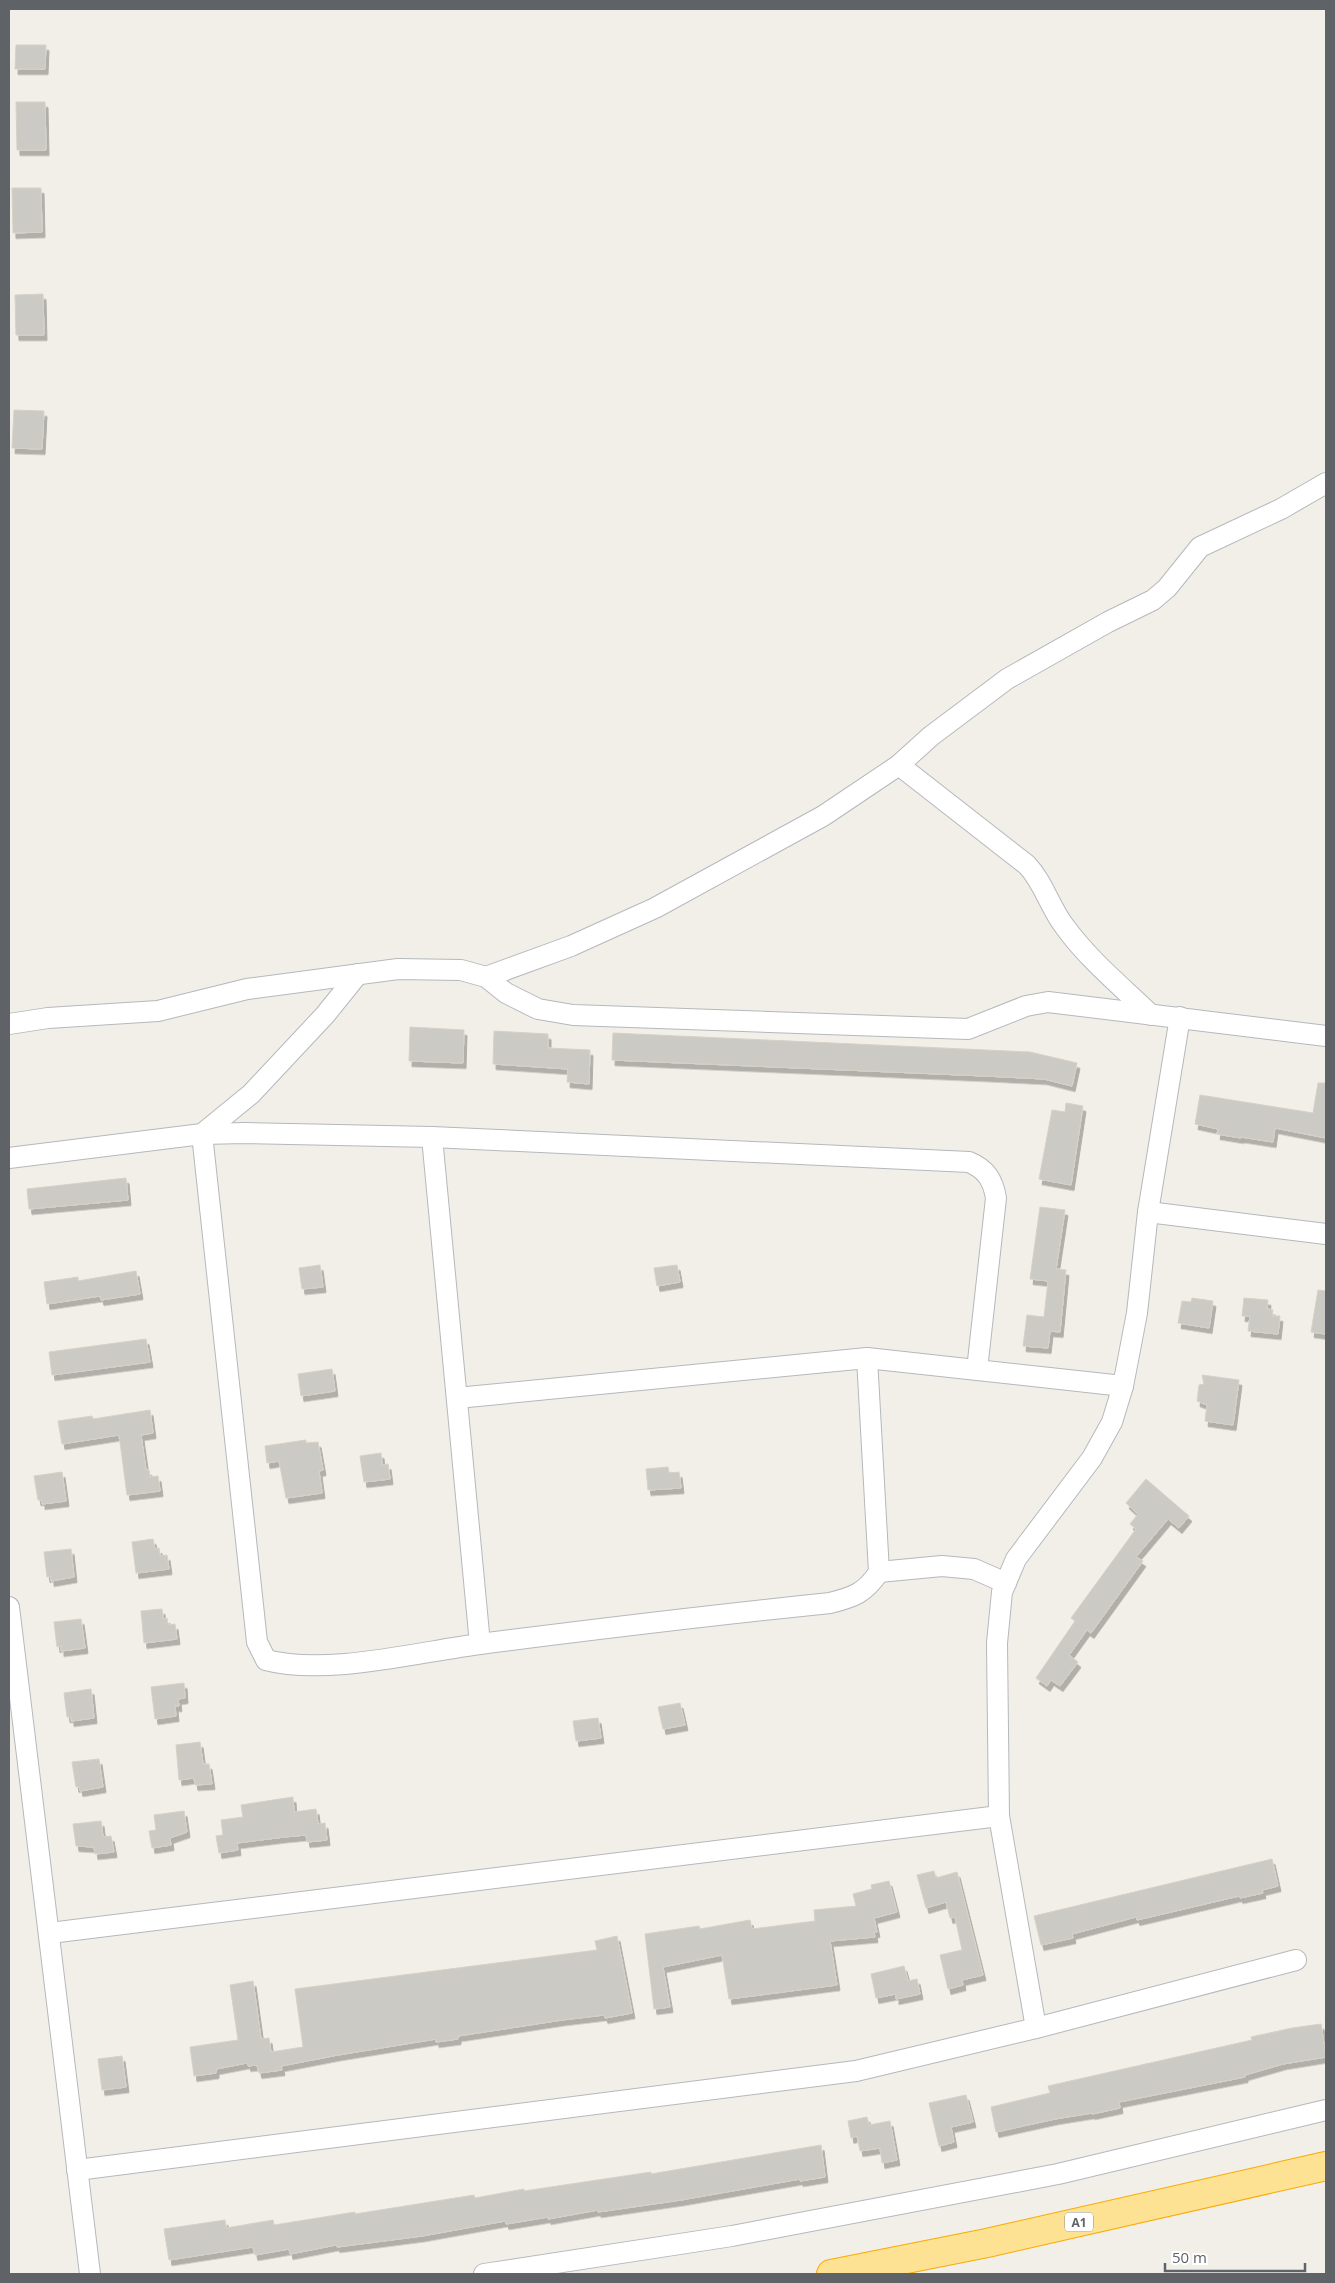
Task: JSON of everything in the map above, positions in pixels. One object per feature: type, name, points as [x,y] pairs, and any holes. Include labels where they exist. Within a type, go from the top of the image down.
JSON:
[{"type":"highway","name":"A1","points":[[831,2274],[987,2243],[1326,2166]]},
{"type":"street","points":[[486,977],[571,946],[655,908],[741,859],[823,816],[899,765],[931,736],[1007,679],[1153,600],[1167,588],[1200,547],[1281,509],[1326,483]]},
{"type":"street","points":[[899,765],[1027,865],[1036,874],[1054,913],[1069,933],[1151,1016]]},
{"type":"street","points":[[9,1024],[48,1018],[158,1011],[247,989],[398,969],[461,970],[486,977],[506,993],[538,1009],[573,1015],[968,1029],[1026,1006],[1048,1002],[1326,1036]]},
{"type":"street","points":[[202,1134],[251,1094],[325,1015],[358,974]]},
{"type":"street","points":[[1036,2028],[1000,1816],[997,1643],[1002,1592],[1016,1559],[1092,1458],[1112,1422],[1123,1386],[1137,1313],[1148,1212],[1180,1017]]},
{"type":"street","points":[[9,1158],[202,1134],[245,1133],[432,1137],[968,1162],[977,1165],[993,1182],[996,1198],[977,1370]]},
{"type":"street","points":[[202,1134],[257,1642],[266,1660],[285,1665],[325,1665],[480,1644],[830,1603],[853,1597],[869,1586],[879,1572],[867,1358]]},
{"type":"street","points":[[432,1137],[480,1644]]},
{"type":"street","points":[[1148,1212],[1326,1234]]},
{"type":"street","points":[[457,1398],[867,1358],[1123,1386]]},
{"type":"street","points":[[879,1572],[942,1566],[974,1570],[1006,1583]]},
{"type":"street","points":[[9,1608],[14,1690],[50,1933],[90,2274]]},
{"type":"street","points":[[50,1933],[1000,1816]]},
{"type":"street","points":[[78,2170],[856,2071],[1036,2028],[1296,1960]]},
{"type":"street","points":[[484,2274],[732,2236],[1048,2176],[1326,2110]]},
{"type":"building","points":[[16,45],[46,45],[45,69],[15,69]]},
{"type":"building","points":[[16,102],[45,102],[46,150],[17,150]]},
{"type":"building","points":[[12,188],[41,188],[42,232],[13,233]]},
{"type":"building","points":[[43,294],[44,335],[16,335],[15,295]]},
{"type":"building","points":[[14,410],[44,411],[42,449],[12,448]]},
{"type":"building","points":[[410,1027],[464,1030],[463,1063],[409,1061]]},
{"type":"building","points":[[494,1031],[548,1034],[548,1048],[590,1050],[589,1084],[567,1082],[568,1069],[493,1064]]},
{"type":"building","points":[[613,1033],[1030,1052],[1077,1063],[1072,1086],[1044,1079],[612,1060]]},
{"type":"building","points":[[1318,1083],[1326,1083],[1326,1138],[1275,1128],[1273,1142],[1217,1134],[1218,1129],[1195,1124],[1200,1095],[1313,1113]]},
{"type":"building","points":[[1066,1103],[1083,1106],[1071,1185],[1039,1179],[1052,1110],[1065,1112]]},
{"type":"building","points":[[126,1178],[128,1200],[29,1209],[27,1189]]},
{"type":"building","points":[[1040,1207],[1065,1210],[1056,1269],[1066,1270],[1060,1332],[1050,1331],[1048,1348],[1023,1346],[1027,1315],[1044,1317],[1048,1281],[1030,1279]]},
{"type":"building","points":[[320,1265],[323,1287],[302,1289],[299,1268]]},
{"type":"building","points":[[677,1265],[680,1282],[657,1286],[654,1268]]},
{"type":"building","points":[[136,1271],[140,1294],[101,1300],[100,1296],[47,1304],[44,1282],[78,1277],[78,1281]]},
{"type":"building","points":[[1318,1290],[1326,1291],[1326,1334],[1311,1332]]},
{"type":"building","points":[[1192,1298],[1213,1301],[1209,1328],[1178,1323],[1182,1301],[1191,1302]]},
{"type":"building","points":[[1244,1298],[1268,1300],[1267,1309],[1273,1310],[1272,1316],[1280,1316],[1278,1334],[1248,1331],[1250,1316],[1242,1316]]},
{"type":"building","points":[[146,1339],[150,1362],[52,1375],[49,1352]]},
{"type":"building","points":[[332,1369],[335,1391],[301,1396],[298,1374]]},
{"type":"building","points":[[1202,1375],[1239,1380],[1233,1425],[1205,1421],[1207,1405],[1197,1401],[1199,1385],[1204,1384]]},
{"type":"building","points":[[150,1410],[153,1433],[141,1435],[146,1470],[149,1470],[150,1477],[158,1476],[160,1491],[127,1495],[119,1435],[62,1444],[58,1421],[92,1416],[93,1419]]},
{"type":"building","points":[[306,1440],[306,1443],[318,1442],[323,1470],[319,1471],[322,1493],[286,1498],[279,1461],[267,1463],[265,1446]]},
{"type":"building","points":[[381,1453],[382,1465],[388,1464],[390,1479],[364,1482],[360,1456]]},
{"type":"building","points":[[668,1467],[669,1473],[679,1472],[681,1488],[648,1490],[646,1469]]},
{"type":"building","points":[[62,1472],[66,1501],[42,1504],[42,1500],[38,1500],[34,1476]]},
{"type":"building","points":[[1146,1479],[1189,1516],[1179,1528],[1168,1519],[1136,1557],[1143,1561],[1091,1633],[1087,1630],[1069,1655],[1078,1662],[1060,1686],[1051,1680],[1047,1686],[1036,1678],[1075,1621],[1071,1618],[1136,1529],[1130,1524],[1138,1514],[1126,1503]]},
{"type":"building","points":[[153,1539],[155,1549],[159,1548],[160,1556],[167,1555],[169,1569],[136,1573],[132,1542]]},
{"type":"building","points":[[71,1549],[74,1577],[51,1581],[51,1576],[47,1577],[44,1552]]},
{"type":"building","points":[[162,1609],[163,1619],[167,1618],[168,1625],[175,1624],[177,1639],[144,1643],[141,1611]]},
{"type":"building","points":[[81,1619],[85,1648],[61,1651],[61,1646],[57,1647],[54,1622]]},
{"type":"building","points":[[184,1683],[185,1698],[178,1699],[179,1706],[175,1706],[176,1716],[155,1719],[151,1687]]},
{"type":"building","points":[[91,1689],[94,1718],[71,1721],[71,1717],[67,1717],[64,1693]]},
{"type":"building","points":[[680,1703],[685,1725],[663,1729],[658,1707]]},
{"type":"building","points":[[598,1718],[601,1738],[576,1741],[573,1721]]},
{"type":"building","points":[[200,1742],[203,1764],[209,1764],[212,1784],[195,1785],[194,1778],[179,1780],[176,1745]]},
{"type":"building","points":[[99,1759],[103,1787],[80,1791],[79,1786],[76,1787],[72,1762]]},
{"type":"building","points":[[293,1797],[294,1812],[316,1809],[318,1824],[325,1823],[327,1840],[307,1842],[306,1835],[284,1837],[237,1843],[238,1850],[219,1853],[216,1836],[223,1835],[221,1820],[243,1817],[241,1805]]},
{"type":"building","points":[[184,1811],[187,1832],[170,1838],[171,1845],[152,1848],[149,1831],[156,1830],[154,1815]]},
{"type":"building","points":[[101,1821],[103,1837],[111,1836],[114,1852],[95,1854],[94,1847],[76,1846],[73,1824]]},
{"type":"building","points":[[1272,1859],[1278,1886],[1262,1890],[1263,1893],[1240,1898],[1239,1896],[1137,1920],[1136,1917],[1072,1934],[1073,1938],[1041,1945],[1034,1916]]},
{"type":"building","points":[[934,1871],[936,1878],[957,1872],[983,1975],[962,1980],[963,1985],[948,1989],[940,1955],[962,1950],[955,1917],[950,1918],[946,1902],[926,1908],[917,1875]]},
{"type":"building","points":[[889,1881],[897,1912],[874,1918],[877,1932],[874,1932],[875,1937],[830,1941],[837,1985],[729,1999],[722,1955],[663,1967],[670,2007],[654,2009],[645,1934],[699,1926],[700,1929],[750,1920],[752,1929],[815,1921],[814,1910],[856,1906],[853,1894],[872,1889],[871,1885]]},
{"type":"building","points":[[617,1936],[632,2013],[605,2018],[604,2015],[562,2020],[458,2036],[458,2039],[436,2042],[436,2039],[281,2066],[282,2070],[259,2073],[257,2065],[248,2066],[247,2063],[216,2069],[216,2073],[194,2076],[190,2047],[238,2040],[230,1985],[253,1981],[261,2039],[269,2038],[271,2052],[303,2047],[295,1989],[597,1950],[595,1941]]},
{"type":"building","points":[[904,1966],[908,1981],[917,1979],[920,1994],[896,1999],[896,1994],[876,1998],[871,1974]]},
{"type":"building","points":[[1321,2024],[1326,2057],[1283,2064],[1245,2075],[1245,2077],[1119,2102],[1120,2108],[1055,2119],[996,2132],[991,2107],[1050,2093],[1048,2086],[1252,2040],[1251,2037]]},
{"type":"building","points":[[122,2056],[126,2087],[102,2090],[98,2059]]},
{"type":"building","points":[[966,2095],[973,2122],[951,2127],[954,2142],[939,2146],[929,2103]]},
{"type":"building","points":[[867,2117],[869,2125],[890,2121],[897,2160],[882,2163],[880,2148],[860,2151],[857,2136],[851,2138],[848,2121]]},
{"type":"building","points":[[821,2145],[825,2177],[800,2181],[800,2179],[681,2200],[598,2212],[598,2210],[548,2219],[548,2217],[506,2224],[505,2221],[422,2236],[337,2247],[336,2245],[290,2254],[289,2249],[255,2255],[253,2247],[169,2260],[164,2229],[225,2220],[226,2228],[273,2220],[274,2225],[474,2195],[475,2198],[524,2189],[524,2191],[651,2172],[651,2174]]}]
